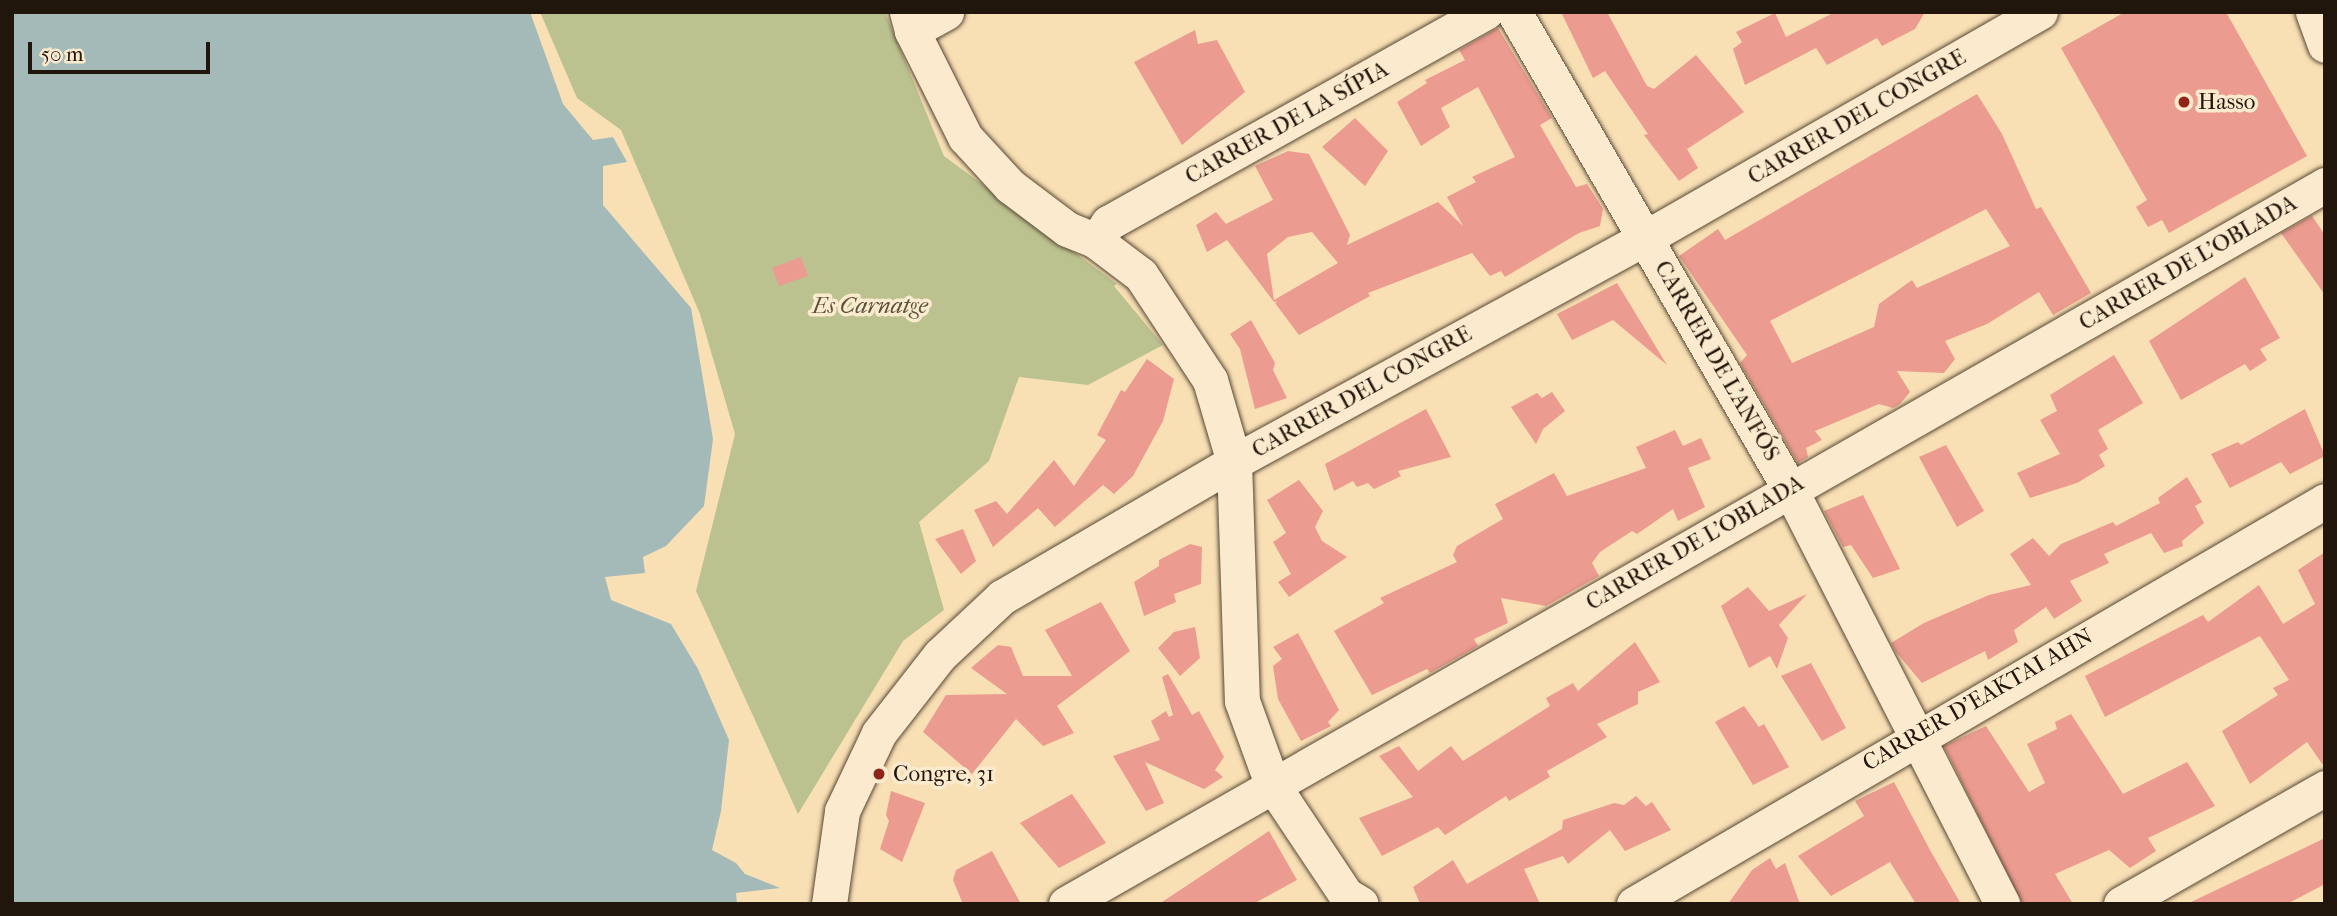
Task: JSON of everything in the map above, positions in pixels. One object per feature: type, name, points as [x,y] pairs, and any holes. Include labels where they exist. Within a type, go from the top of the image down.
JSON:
[{"type":"street","points":[[946,12],[909,22],[965,137],[1010,186],[1067,229],[1096,241],[1141,275],[1180,328],[1210,380],[1234,462],[1242,701],[1272,784],[1346,895],[1361,904]]},
{"type":"street","name":"CARRER DE LA SÍPIA","points":[[1096,241],[1108,223],[1486,12]]},
{"type":"street","name":"CARRER DE L'ANFÓS","points":[[1514,12],[1647,237],[1790,489],[2002,904]]},
{"type":"street","name":"CARRER DEL CONGRE","points":[[829,904],[842,811],[886,723],[940,655],[1002,597],[1234,462],[1647,237],[2040,12]]},
{"type":"street","points":[[2313,12],[2325,45]]},
{"type":"street","name":"CARRER DE L'OBLADA","points":[[1066,904],[2325,185]]},
{"type":"street","name":"CARRER D'EAKTAI AHN","points":[[1634,904],[1916,736],[2325,501]]},
{"type":"street","points":[[2121,904],[2325,788]]},
{"type":"green space","name":"Es Carnatge","points":[[540,12],[885,12],[944,156],[1117,284],[1114,286],[1163,345],[1088,385],[1019,377],[989,461],[919,522],[944,610],[903,641],[798,814],[696,591],[735,434],[700,314],[621,130],[577,98]]},
{"type":"water","points":[[12,12],[530,12],[563,104],[593,140],[613,137],[627,162],[603,166],[603,205],[691,308],[713,439],[704,506],[666,546],[643,557],[645,573],[605,577],[611,600],[671,624],[698,669],[729,740],[721,811],[712,850],[736,863],[745,874],[780,888],[736,893],[737,904],[12,904]]},
{"type":"building","points":[[1561,12],[1607,12],[1647,86],[1654,89],[1696,55],[1744,112],[1687,149],[1698,168],[1679,181],[1644,135],[1648,134],[1605,71],[1593,78]]},
{"type":"building","points":[[1835,12],[1925,12],[1915,29],[1882,46],[1877,38],[1827,65],[1816,48],[1745,85],[1733,49],[1742,42],[1736,32],[1775,13],[1786,37]]},
{"type":"building","name":"Hasso","points":[[2125,12],[2226,12],[2307,156],[2169,233],[2162,220],[2148,227],[2136,207],[2147,200],[2061,48]]},
{"type":"building","points":[[1498,28],[1552,118],[1540,125],[1576,187],[1587,184],[1603,209],[1600,226],[1579,233],[1505,277],[1501,271],[1490,276],[1472,253],[1368,293],[1370,296],[1299,335],[1275,303],[1278,301],[1274,302],[1227,240],[1207,252],[1196,225],[1216,212],[1226,224],[1273,200],[1255,166],[1288,151],[1309,154],[1350,235],[1347,245],[1438,202],[1463,226],[1447,197],[1476,182],[1472,177],[1515,157],[1478,87],[1441,108],[1450,127],[1421,146],[1397,102],[1427,83],[1425,80],[1465,60],[1459,50]],"holes":[[[1312,232],[1338,263],[1274,300],[1267,254],[1288,237]]]},
{"type":"building","points":[[1195,30],[1198,44],[1217,40],[1245,92],[1182,145],[1134,62]]},
{"type":"building","points":[[1977,94],[2002,134],[2036,209],[2041,207],[2091,293],[2053,315],[2039,292],[1987,324],[1945,341],[1955,359],[1944,373],[1897,371],[1910,392],[1900,404],[1893,408],[1879,404],[1815,431],[1822,440],[1806,448],[1808,457],[1798,463],[1740,363],[1747,355],[1679,256],[1718,229],[1725,240]],"holes":[[[1986,209],[2010,246],[1917,288],[1912,280],[1879,304],[1874,327],[1792,363],[1770,321]]]},
{"type":"building","points":[[1355,118],[1388,151],[1365,186],[1322,147]]},
{"type":"building","points":[[2312,216],[2325,235],[2325,295],[2281,233]]},
{"type":"building","points":[[801,257],[808,276],[779,286],[772,268]]},
{"type":"building","points":[[2245,277],[2280,338],[2260,349],[2267,360],[2250,371],[2245,364],[2181,400],[2149,341]]},
{"type":"building","points":[[1617,283],[1667,365],[1613,320],[1572,340],[1557,314]]},
{"type":"building","points":[[1251,320],[1275,363],[1273,370],[1287,398],[1255,409],[1240,349],[1230,334]]},
{"type":"building","points":[[2114,355],[2143,403],[2098,430],[2108,449],[2099,455],[2105,466],[2077,483],[2030,498],[2017,473],[2060,454],[2040,420],[2057,411],[2050,395]]},
{"type":"building","points":[[1147,359],[1174,379],[1163,421],[1133,476],[1114,494],[1103,485],[1055,527],[1038,508],[993,547],[974,510],[996,501],[1007,514],[1054,460],[1074,486],[1106,440],[1097,435],[1121,390],[1125,392]]},
{"type":"building","points":[[1552,392],[1565,411],[1543,429],[1536,444],[1511,407],[1537,393],[1542,398]]},
{"type":"building","points":[[1426,409],[1451,457],[1398,471],[1401,476],[1374,489],[1368,483],[1357,487],[1353,481],[1334,491],[1325,464]]},
{"type":"building","points":[[2305,409],[2325,456],[2290,474],[2281,462],[2230,488],[2211,454],[2238,442],[2241,445]]},
{"type":"building","points":[[1675,430],[1683,446],[1701,438],[1711,459],[1688,468],[1705,507],[1678,521],[1673,509],[1637,534],[1632,531],[1600,552],[1592,563],[1599,576],[1546,606],[1501,598],[1508,623],[1474,639],[1478,646],[1430,673],[1427,669],[1372,695],[1334,631],[1384,603],[1380,598],[1457,562],[1453,555],[1457,546],[1503,519],[1495,504],[1554,473],[1567,496],[1646,468],[1636,447]]},
{"type":"building","points":[[1946,445],[1984,511],[1957,527],[1919,457]]},
{"type":"building","points":[[2187,477],[2202,502],[2195,506],[2204,523],[2182,541],[2183,546],[2164,553],[2151,533],[2104,554],[2109,563],[2070,581],[2082,601],[2054,619],[2046,607],[2014,630],[2018,642],[1988,660],[1985,651],[1922,683],[1896,652],[1891,643],[1924,623],[1989,595],[2031,585],[2010,554],[2033,538],[2049,556],[2061,544],[2113,522],[2116,526],[2160,503],[2158,498]]},
{"type":"building","points":[[1299,480],[1323,511],[1315,527],[1322,541],[1347,557],[1289,597],[1278,582],[1291,574],[1273,542],[1286,533],[1267,500]]},
{"type":"building","points":[[1863,495],[1900,569],[1873,578],[1851,545],[1843,547],[1824,511]]},
{"type":"building","points":[[963,529],[976,561],[961,574],[935,539]]},
{"type":"building","points":[[1190,544],[1202,547],[1201,584],[1174,594],[1176,602],[1144,616],[1134,582],[1159,566],[1159,560]]},
{"type":"building","points":[[2325,552],[2325,768],[2307,742],[2250,784],[2222,731],[2278,695],[2273,688],[2289,680],[2260,636],[2105,717],[2085,676],[2203,615],[2208,622],[2259,585],[2283,624],[2315,604],[2298,570]]},
{"type":"building","points":[[1748,587],[1769,611],[1807,594],[1779,625],[1788,638],[1777,669],[1770,656],[1749,668],[1721,606]]},
{"type":"building","points":[[1101,602],[1130,651],[1057,706],[1074,733],[1043,746],[1016,719],[972,774],[923,732],[946,695],[1007,694],[971,668],[998,645],[1011,647],[1023,676],[1072,676],[1045,630]]},
{"type":"building","points":[[1195,627],[1200,658],[1180,676],[1158,648],[1174,632]]},
{"type":"building","points":[[1298,633],[1339,710],[1328,722],[1331,726],[1301,741],[1278,699],[1273,666],[1282,659],[1273,647]]},
{"type":"building","points":[[1635,642],[1660,682],[1638,692],[1638,704],[1597,724],[1607,737],[1547,771],[1550,777],[1509,801],[1506,796],[1445,835],[1438,827],[1382,856],[1359,818],[1413,797],[1379,756],[1399,746],[1418,771],[1451,746],[1463,761],[1550,706],[1546,698],[1573,683],[1578,691]]},
{"type":"building","points":[[1811,663],[1846,728],[1822,741],[1781,676]]},
{"type":"building","points":[[1168,674],[1192,715],[1199,711],[1224,757],[1215,770],[1223,777],[1204,789],[1145,762],[1164,803],[1146,811],[1113,756],[1160,740],[1151,721],[1166,711],[1169,717],[1173,715],[1162,677]]},
{"type":"building","points":[[1744,706],[1759,727],[1764,724],[1789,767],[1753,785],[1715,722]]},
{"type":"building","points":[[2071,714],[2123,794],[2187,762],[2215,806],[2148,838],[2156,851],[2130,868],[2109,850],[2055,874],[2073,904],[2022,904],[1944,746],[1986,726],[2029,792],[2045,783],[2027,744],[2057,729],[2055,722]]},
{"type":"building","points":[[1894,782],[1961,904],[1916,904],[1890,862],[1831,896],[1798,856],[1864,816],[1855,801]]},
{"type":"building","points":[[891,791],[925,803],[902,862],[880,849],[889,821],[886,815]]},
{"type":"building","points":[[1072,794],[1106,843],[1059,868],[1020,823]]},
{"type":"building","points":[[1636,796],[1646,806],[1652,802],[1671,830],[1625,851],[1610,830],[1568,864],[1563,856],[1524,869],[1540,904],[1420,904],[1413,887],[1453,860],[1467,884],[1562,829],[1563,820],[1614,803],[1624,805]]},
{"type":"building","points":[[1269,831],[1297,880],[1253,904],[1159,904]]},
{"type":"building","points":[[2325,838],[2325,884],[2287,904],[2187,904]]},
{"type":"building","points":[[992,851],[1021,904],[963,904],[953,880],[956,870]]},
{"type":"building","points":[[1770,858],[1776,869],[1785,863],[1800,904],[1728,904],[1752,870]]},
{"type":"place","name":"Hasso","points":[[2184,102]]},
{"type":"place","name":"Congre, 31","points":[[879,774]]}]
